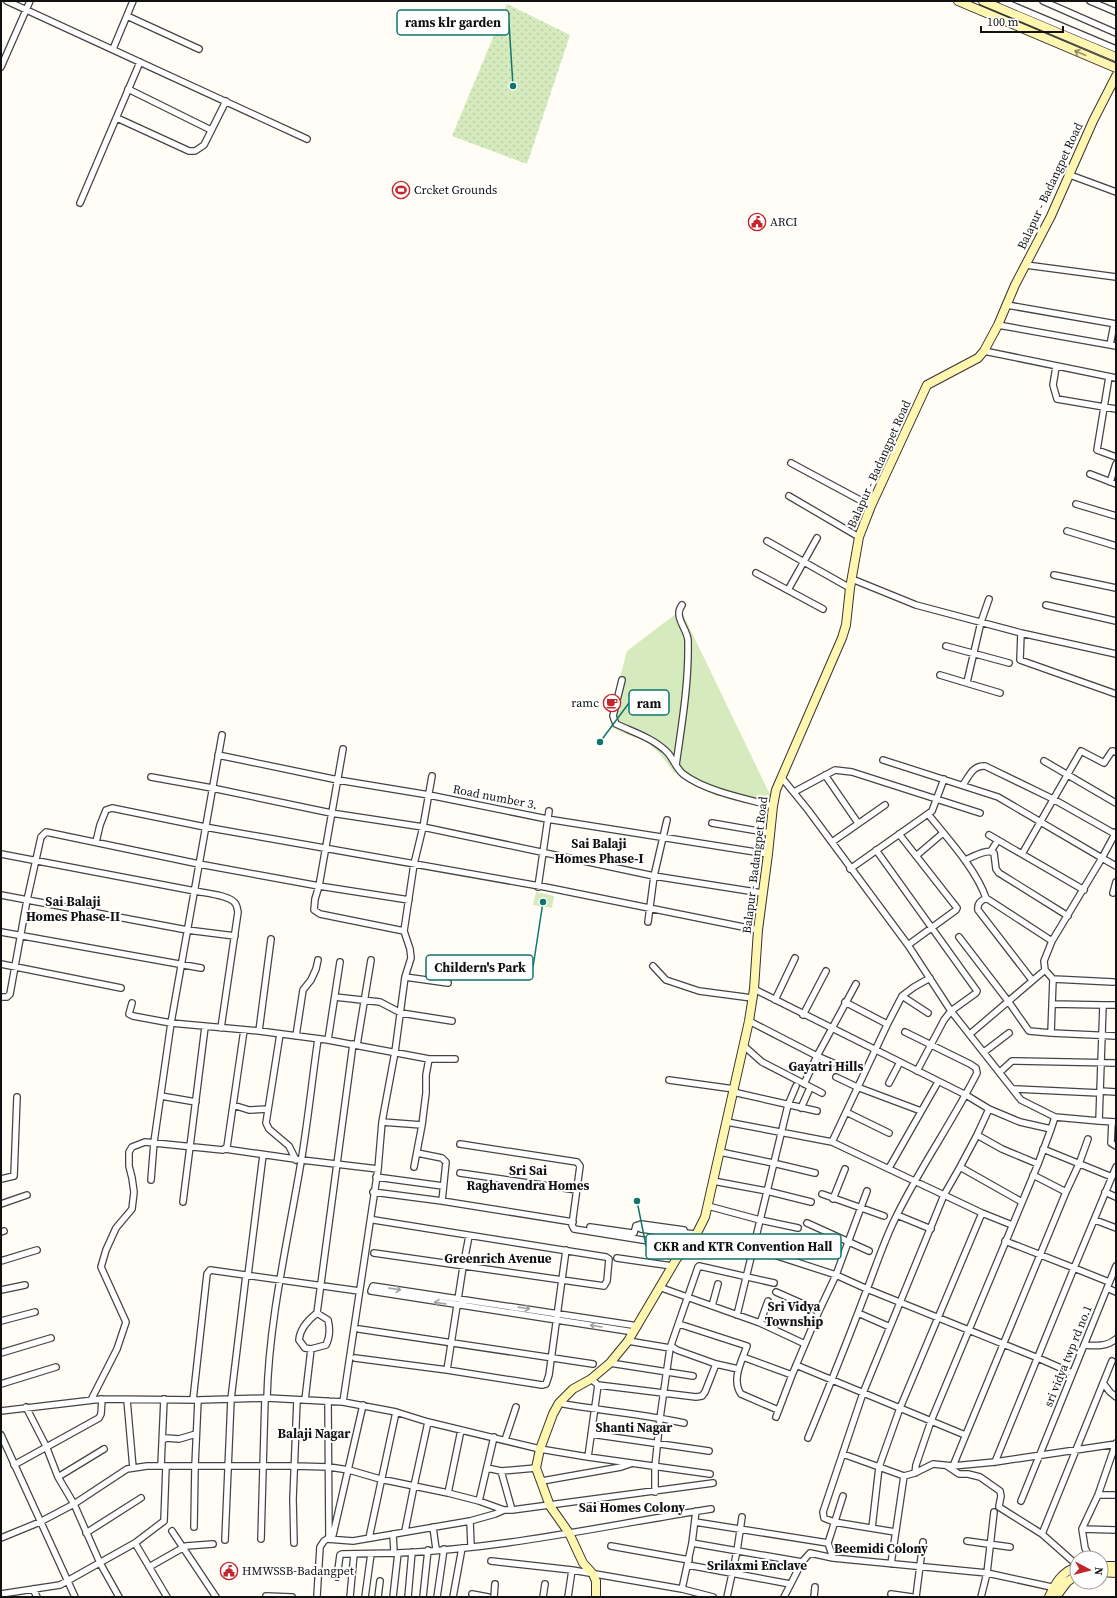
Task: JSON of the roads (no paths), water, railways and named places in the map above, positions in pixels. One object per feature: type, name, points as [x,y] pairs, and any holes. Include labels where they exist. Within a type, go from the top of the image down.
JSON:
[{"type":"street","points":[[7,1],[307,139]]},
{"type":"street","points":[[1,67],[30,1]]},
{"type":"street","points":[[112,49],[133,1]]},
{"type":"street","points":[[958,1],[1116,68]]},
{"type":"street","points":[[983,1],[1116,57]]},
{"type":"street","points":[[1002,1],[1116,49]]},
{"type":"street","points":[[1043,1],[1116,33]]},
{"type":"street","points":[[1090,1],[1116,12]]},
{"type":"street","points":[[127,16],[199,49]]},
{"type":"street","points":[[80,203],[140,62]]},
{"type":"street","name":"Balapur - Badangpet Road","points":[[536,1468],[540,1449],[553,1414],[559,1403],[573,1389],[591,1379],[610,1363],[628,1341],[672,1266],[696,1236],[705,1217],[749,1022],[754,989],[762,893],[776,790],[842,638],[846,626],[850,588],[859,537],[871,506],[927,385],[978,358],[984,351],[1051,216],[1116,76]]},
{"type":"street","points":[[128,89],[211,130]]},
{"type":"street","points":[[116,118],[189,152],[195,151],[204,145],[226,101]]},
{"type":"street","points":[[1070,175],[1116,192]]},
{"type":"street","points":[[1026,265],[1116,277]]},
{"type":"street","points":[[998,325],[1113,346],[1115,324],[1007,305]]},
{"type":"street","points":[[984,351],[1056,367],[1116,378]]},
{"type":"street","points":[[1056,367],[1053,385],[1055,396],[1058,398],[1116,409]]},
{"type":"street","points":[[1109,377],[1098,450],[1116,457]]},
{"type":"street","points":[[791,463],[871,506]]},
{"type":"street","points":[[1110,482],[1116,464]]},
{"type":"street","points":[[1090,474],[1116,484]]},
{"type":"street","points":[[789,496],[859,537]]},
{"type":"street","points":[[1076,504],[1116,516]]},
{"type":"street","points":[[1067,531],[1116,546]]},
{"type":"street","points":[[788,590],[817,538]]},
{"type":"street","points":[[767,540],[850,588]]},
{"type":"street","points":[[756,572],[823,609]]},
{"type":"street","points":[[1054,575],[1116,588]]},
{"type":"street","points":[[852,579],[916,605],[1021,633],[1116,654]]},
{"type":"street","points":[[967,682],[981,622],[989,599]]},
{"type":"street","points":[[676,765],[688,676],[688,639],[684,626],[680,620],[679,613],[682,605]]},
{"type":"street","points":[[1046,605],[1116,621]]},
{"type":"street","points":[[1021,633],[1020,660],[1116,694]]},
{"type":"street","points":[[946,646],[1009,663]]},
{"type":"street","points":[[940,675],[1000,693]]},
{"type":"street","points":[[622,680],[613,716],[616,724],[654,741],[667,752],[682,773],[718,792],[773,806]]},
{"type":"street","points":[[151,1180],[154,1142],[171,1023],[222,735]]},
{"type":"street","points":[[343,749],[314,910],[316,912],[404,931]]},
{"type":"street","points":[[1022,854],[1081,751],[1104,763],[1112,750],[1116,752]]},
{"type":"street","name":"Road number 3.","points":[[218,755],[338,780],[547,819],[768,854]]},
{"type":"street","points":[[883,760],[998,797],[1116,866]]},
{"type":"street","points":[[1044,761],[1116,804]]},
{"type":"street","points":[[963,785],[974,769],[979,765],[984,766],[1053,799],[1115,833],[1084,890],[1052,941],[1044,961],[1045,970],[1053,979],[1050,1033]]},
{"type":"street","points":[[794,792],[835,770],[852,772],[980,813]]},
{"type":"street","points":[[825,775],[858,823]]},
{"type":"street","points":[[343,1402],[378,1169],[382,1122],[396,1052],[405,977],[412,953],[404,931],[414,864],[423,827],[432,776]]},
{"type":"street","points":[[151,777],[331,813],[423,827],[654,876],[762,893]]},
{"type":"street","points":[[782,778],[832,842],[850,869],[908,945],[951,1011],[1014,1089],[1021,1100],[1054,1117],[1114,1122],[1111,1143],[1116,1146]]},
{"type":"street","points":[[850,869],[932,811],[944,779]]},
{"type":"street","points":[[832,842],[885,805]]},
{"type":"street","points":[[96,842],[103,814],[106,810],[112,808],[205,827],[538,886],[758,930]]},
{"type":"street","points":[[538,886],[549,811]]},
{"type":"street","points":[[928,814],[965,860],[986,898],[1052,941]]},
{"type":"street","points":[[648,922],[654,876],[667,820]]},
{"type":"street","points":[[712,823],[770,833]]},
{"type":"street","points":[[1,997],[7,997],[10,994],[27,900],[41,837],[46,832],[199,864],[319,886],[409,900]]},
{"type":"street","points":[[916,856],[943,833]]},
{"type":"street","points":[[898,834],[956,908],[956,910],[908,945]]},
{"type":"street","points":[[989,835],[1084,890]]},
{"type":"street","points":[[991,851],[998,840]]},
{"type":"street","points":[[876,850],[977,991],[951,1011],[944,1020],[917,1071]]},
{"type":"street","points":[[965,860],[987,851],[991,851]]},
{"type":"street","points":[[991,851],[994,853],[996,869],[999,873],[1068,916]]},
{"type":"street","points":[[1,854],[195,891],[226,898],[237,904],[238,912],[235,936],[221,1028]]},
{"type":"street","points":[[1113,893],[1116,882]]},
{"type":"street","points":[[1,895],[187,930],[235,936]]},
{"type":"street","points":[[986,898],[980,901],[977,906],[978,910],[1032,980]]},
{"type":"street","points":[[1,932],[200,968]]},
{"type":"street","points":[[959,937],[1029,1031],[1116,1036]]},
{"type":"street","points":[[259,1031],[271,939]]},
{"type":"street","points":[[775,1000],[795,958]]},
{"type":"street","points":[[296,1036],[302,990],[311,980],[318,960]]},
{"type":"street","points":[[317,1313],[328,1320],[328,1340],[326,1345],[311,1349],[305,1348],[299,1340],[300,1332],[317,1313],[355,1044],[365,1000],[371,960]]},
{"type":"street","points":[[328,1040],[340,962]]},
{"type":"street","points":[[1,964],[122,988]]},
{"type":"street","points":[[653,966],[666,980],[699,991],[752,998]]},
{"type":"street","points":[[803,1015],[826,970]]},
{"type":"street","points":[[970,1034],[1045,970]]},
{"type":"street","points":[[405,977],[448,984]]},
{"type":"street","points":[[832,1142],[857,1087],[902,996],[930,978]]},
{"type":"street","points":[[1053,979],[1113,982]]},
{"type":"street","points":[[804,1084],[845,1002],[856,984]]},
{"type":"street","points":[[754,989],[803,1015],[966,1095],[989,1109],[1020,1122],[1051,1129]]},
{"type":"street","points":[[902,996],[928,1013]]},
{"type":"street","points":[[335,997],[380,1002],[401,1013],[452,1022]]},
{"type":"street","points":[[845,1002],[888,1024]]},
{"type":"street","points":[[132,1003],[130,1015],[171,1023],[259,1031],[328,1040],[429,1059],[455,1059]]},
{"type":"street","points":[[1052,1004],[1116,1005]]},
{"type":"street","points":[[1099,1121],[1103,1005]]},
{"type":"street","points":[[749,1022],[833,1063]]},
{"type":"street","points":[[183,1202],[205,1027]]},
{"type":"street","points":[[225,1149],[228,1145],[232,1105],[244,1030]]},
{"type":"street","points":[[808,1438],[832,1381],[879,1256],[897,1215],[966,1095],[978,1070],[970,1064],[905,1032]]},
{"type":"street","points":[[984,1052],[1009,1033]]},
{"type":"street","points":[[280,1034],[268,1109],[267,1126],[289,1146],[299,1160]]},
{"type":"street","points":[[261,1539],[262,1466],[268,1364],[318,1039]]},
{"type":"street","points":[[744,1046],[762,1062],[822,1093]]},
{"type":"street","points":[[414,1168],[422,1125],[426,1093],[426,1075],[429,1059]]},
{"type":"street","points":[[1000,1072],[1012,1061],[1116,1063]]},
{"type":"street","points":[[889,1083],[900,1062]]},
{"type":"street","points":[[836,1077],[857,1087],[921,1111]]},
{"type":"street","points":[[669,1080],[734,1091],[817,1111]]},
{"type":"street","points":[[889,1168],[938,1082]]},
{"type":"street","points":[[737,1315],[780,1133],[788,1105],[796,1086]]},
{"type":"street","points":[[801,1108],[810,1088]]},
{"type":"street","points":[[1014,1089],[1116,1092]]},
{"type":"street","points":[[1,1179],[14,1176],[17,1096]]},
{"type":"street","points":[[161,1096],[196,1102]]},
{"type":"street","points":[[232,1105],[249,1110],[268,1109]]},
{"type":"street","points":[[895,1532],[834,1522],[824,1518],[823,1515],[863,1392],[901,1303],[944,1195],[977,1135],[989,1109]]},
{"type":"street","points":[[846,1112],[889,1133]]},
{"type":"street","points":[[915,1474],[916,1465],[931,1421],[1005,1241],[1034,1175],[1054,1117]]},
{"type":"street","points":[[382,1122],[422,1125]]},
{"type":"street","points":[[727,1122],[832,1142],[982,1213],[1012,1225]]},
{"type":"street","points":[[977,1135],[1002,1149],[1038,1164]]},
{"type":"street","points":[[950,1466],[965,1435],[1003,1345],[1079,1164],[1088,1139]]},
{"type":"street","points":[[91,1400],[117,1349],[126,1322],[101,1267],[106,1250],[116,1228],[132,1209],[134,1192],[129,1166],[129,1152],[132,1147],[145,1142],[154,1142],[225,1149],[337,1165],[378,1169]]},
{"type":"street","points":[[460,1144],[577,1162],[580,1166],[572,1228],[686,1247]]},
{"type":"street","points":[[1044,1149],[1112,1177]]},
{"type":"street","points":[[417,1152],[442,1158],[446,1162],[442,1201]]},
{"type":"street","points":[[720,1152],[773,1163],[815,1174]]},
{"type":"street","points":[[225,1540],[231,1399],[263,1155]]},
{"type":"street","points":[[960,1167],[1022,1202]]},
{"type":"street","points":[[833,1198],[845,1169]]},
{"type":"street","points":[[995,1462],[1095,1220],[1105,1192],[1116,1169]]},
{"type":"street","points":[[460,1173],[577,1190]]},
{"type":"street","points":[[1034,1175],[1066,1192]]},
{"type":"street","points":[[376,1176],[443,1186]]},
{"type":"street","points":[[713,1181],[767,1191],[811,1202]]},
{"type":"street","points":[[776,1418],[796,1365],[836,1275],[867,1191]]},
{"type":"street","points":[[374,1192],[442,1201],[572,1222]]},
{"type":"street","points":[[1105,1192],[1116,1197]]},
{"type":"street","points":[[822,1194],[884,1216]]},
{"type":"street","points":[[1,1204],[28,1196]]},
{"type":"street","points":[[708,1206],[760,1220],[798,1228]]},
{"type":"street","points":[[872,1528],[878,1467],[900,1408],[982,1213]]},
{"type":"street","points":[[897,1215],[931,1228]]},
{"type":"street","points":[[374,1220],[608,1258],[607,1282],[604,1286],[561,1281],[374,1253]]},
{"type":"street","points":[[1095,1220],[1116,1228]]},
{"type":"street","points":[[806,1223],[869,1251]]},
{"type":"street","points":[[590,1227],[634,1233],[636,1226],[641,1224],[684,1230],[685,1233],[696,1236],[753,1248],[836,1275],[867,1290],[1072,1373]]},
{"type":"street","points":[[447,1370],[469,1236]]},
{"type":"street","points":[[1005,1241],[1074,1268],[1108,1285],[1116,1292]]},
{"type":"street","points":[[1,1261],[37,1250]]},
{"type":"street","points":[[355,1358],[447,1370],[542,1385],[548,1381],[556,1313],[566,1250]]},
{"type":"street","points":[[617,1258],[672,1266]]},
{"type":"street","points":[[655,1492],[655,1467],[660,1418],[670,1347],[698,1266],[774,1283]]},
{"type":"street","name":"sri vidya twp rd no.1","points":[[1021,1500],[1041,1455],[1072,1373],[1116,1266]]},
{"type":"street","points":[[194,1527],[196,1400],[207,1274],[210,1270],[320,1287],[359,1291]]},
{"type":"street","points":[[712,1306],[718,1284]]},
{"type":"street","points":[[1,1290],[25,1285]]},
{"type":"street","points":[[372,1286],[556,1313],[636,1329],[556,1319],[372,1292],[372,1286]]},
{"type":"street","points":[[659,1287],[737,1315],[805,1344]]},
{"type":"street","points":[[776,1292],[819,1311]]},
{"type":"street","points":[[760,1324],[768,1301]]},
{"type":"street","points":[[1,1321],[35,1312]]},
{"type":"street","points":[[858,1313],[890,1327]]},
{"type":"street","points":[[679,1324],[747,1346],[738,1369],[737,1382],[739,1391],[741,1394],[778,1410]]},
{"type":"street","points":[[359,1329],[593,1364]]},
{"type":"street","points":[[1,1353],[51,1338]]},
{"type":"street","points":[[1084,1345],[1102,1346],[1116,1339]]},
{"type":"street","points":[[628,1341],[670,1347],[716,1364],[738,1369]]},
{"type":"street","points":[[305,1400],[311,1349]]},
{"type":"street","points":[[743,1357],[792,1375]]},
{"type":"street","points":[[1042,1534],[1112,1361]]},
{"type":"street","points":[[610,1363],[692,1376]]},
{"type":"street","points":[[591,1379],[598,1385],[696,1397],[702,1396],[705,1392],[716,1364]]},
{"type":"street","points":[[796,1365],[965,1435]]},
{"type":"street","points":[[1,1384],[56,1367]]},
{"type":"street","points":[[1109,1368],[1116,1371]]},
{"type":"street","points":[[1103,1383],[1116,1397]]},
{"type":"street","points":[[588,1457],[598,1385]]},
{"type":"street","points":[[1,1411],[102,1399],[196,1400],[266,1398],[343,1402],[396,1412],[428,1422],[540,1449],[710,1474]]},
{"type":"street","points":[[14,1465],[99,1418],[101,1414],[102,1399]]},
{"type":"street","points":[[1,1594],[60,1585],[135,1543],[164,1521],[164,1399]]},
{"type":"street","points":[[128,1400],[133,1468]]},
{"type":"street","points":[[294,1543],[293,1499],[297,1400]]},
{"type":"street","points":[[328,1401],[328,1538]]},
{"type":"street","points":[[559,1403],[595,1410],[660,1418],[684,1423]]},
{"type":"street","points":[[317,1596],[320,1547],[333,1535],[363,1405]]},
{"type":"street","points":[[26,1407],[46,1446],[58,1477],[74,1504],[100,1563],[119,1597]]},
{"type":"street","points":[[505,1440],[516,1407]]},
{"type":"street","points":[[369,1538],[380,1479],[396,1412]]},
{"type":"street","points":[[405,1531],[428,1422]]},
{"type":"street","points":[[448,1493],[461,1430]]},
{"type":"street","points":[[163,1440],[179,1439],[196,1434]]},
{"type":"street","points":[[591,1434],[709,1451]]},
{"type":"street","points":[[1,1435],[75,1597]]},
{"type":"street","points":[[479,1501],[494,1437]]},
{"type":"street","points":[[843,1454],[904,1476],[915,1474],[933,1464],[950,1466],[995,1462],[1116,1444],[1098,1495],[1082,1529],[1086,1550]]},
{"type":"street","points":[[58,1477],[104,1449]]},
{"type":"street","points":[[542,1481],[621,1467],[632,1463]]},
{"type":"street","points":[[1,1538],[40,1522],[74,1504],[127,1469],[133,1468],[163,1466],[295,1466],[349,1470],[380,1479],[448,1493],[479,1501],[504,1510],[550,1506],[713,1483]]},
{"type":"street","points":[[950,1466],[956,1472],[971,1474],[1000,1491],[1002,1496],[998,1506],[1042,1534],[1069,1559]]},
{"type":"street","points":[[487,1468],[501,1471],[536,1468],[550,1506],[569,1533],[583,1562],[593,1574],[596,1581],[596,1597]]},
{"type":"street","points":[[501,1471],[512,1510]]},
{"type":"street","points":[[891,1564],[904,1476]]},
{"type":"street","points":[[1098,1495],[1116,1495]]},
{"type":"street","points":[[833,1558],[828,1543],[843,1496]]},
{"type":"street","points":[[86,1532],[140,1498]]},
{"type":"street","points":[[337,1577],[340,1555],[342,1554],[412,1552],[462,1548],[569,1533],[710,1509]]},
{"type":"street","points":[[328,1538],[352,1541],[470,1521],[504,1510]]},
{"type":"street","points":[[682,1589],[692,1543],[696,1511]]},
{"type":"street","points":[[981,1597],[987,1573],[994,1512]]},
{"type":"street","points":[[729,1597],[742,1517]]},
{"type":"street","points":[[470,1521],[471,1546]]},
{"type":"street","points":[[695,1522],[828,1543]]},
{"type":"street","points":[[433,1527],[436,1549]]},
{"type":"street","points":[[1082,1529],[1116,1530]]},
{"type":"street","points":[[172,1531],[216,1597]]},
{"type":"street","points":[[393,1534],[396,1552],[393,1597]]},
{"type":"street","points":[[968,1541],[1010,1547]]},
{"type":"street","points":[[916,1597],[923,1542]]},
{"type":"street","points":[[135,1543],[167,1597]]},
{"type":"street","points":[[692,1543],[802,1562]]},
{"type":"street","points":[[149,1567],[183,1547],[189,1545],[213,1544]]},
{"type":"street","points":[[611,1546],[732,1573],[790,1584]]},
{"type":"street","points":[[453,1597],[462,1548]]},
{"type":"street","points":[[437,1597],[444,1549]]},
{"type":"street","points":[[423,1597],[428,1550]]},
{"type":"street","points":[[408,1597],[412,1552]]},
{"type":"street","points":[[784,1597],[802,1562],[810,1553],[833,1558],[987,1573],[1056,1592]]},
{"type":"street","points":[[350,1597],[354,1554]]},
{"type":"street","points":[[365,1597],[371,1554]]},
{"type":"street","points":[[491,1561],[572,1570],[682,1589],[713,1597]]},
{"type":"street","points":[[1056,1592],[1062,1574],[1069,1569]]},
{"type":"street","points":[[568,1597],[572,1570]]},
{"type":"street","points":[[1049,1597],[1069,1580]]},
{"type":"street","points":[[378,1597],[380,1581]]},
{"type":"street","points":[[494,1597],[495,1584]]},
{"type":"street","points":[[543,1597],[545,1584]]},
{"type":"street","points":[[814,1597],[815,1587]]},
{"type":"street","points":[[33,1589],[37,1597]]},
{"type":"street","points":[[472,1594],[488,1597]]},
{"type":"street","points":[[891,1594],[912,1597]]},
{"type":"street","points":[[266,1596],[292,1597]]},
{"type":"place","name":"rams klr garden","points":[[513,86]]},
{"type":"place","name":"Crcket Grounds","points":[[401,190]]},
{"type":"place","name":"ARCI","points":[[757,222]]},
{"type":"place","name":"ramc","points":[[612,703]]},
{"type":"place","name":"ram","points":[[600,742]]},
{"type":"place","name":"Childern's Park","points":[[543,902]]},
{"type":"place","name":"CKR and KTR Convention Hall","points":[[637,1201]]},
{"type":"place","name":"HMWSSB-Badangpet","points":[[229,1571]]},
{"type":"district","name":"Sai Balaji Homes Phase-I","points":[[599,850]]},
{"type":"district","name":"Sai Balaji Homes Phase-II","points":[[73,908]]},
{"type":"district","name":"Gayatri Hills","points":[[826,1066]]},
{"type":"district","name":"Sri Sai Raghavendra Homes","points":[[528,1178]]},
{"type":"district","name":"Greenrich Avenue","points":[[498,1258]]},
{"type":"district","name":"Sri Vidya Township","points":[[794,1314]]},
{"type":"district","name":"Shanti Nagar","points":[[634,1427]]},
{"type":"district","name":"Balaji Nagar","points":[[314,1433]]},
{"type":"district","name":"Sai Homes Colony","points":[[632,1507]]},
{"type":"district","name":"Beemidi Colony","points":[[881,1548]]},
{"type":"district","name":"Srilaxmi Enclave","points":[[757,1565]]}]
